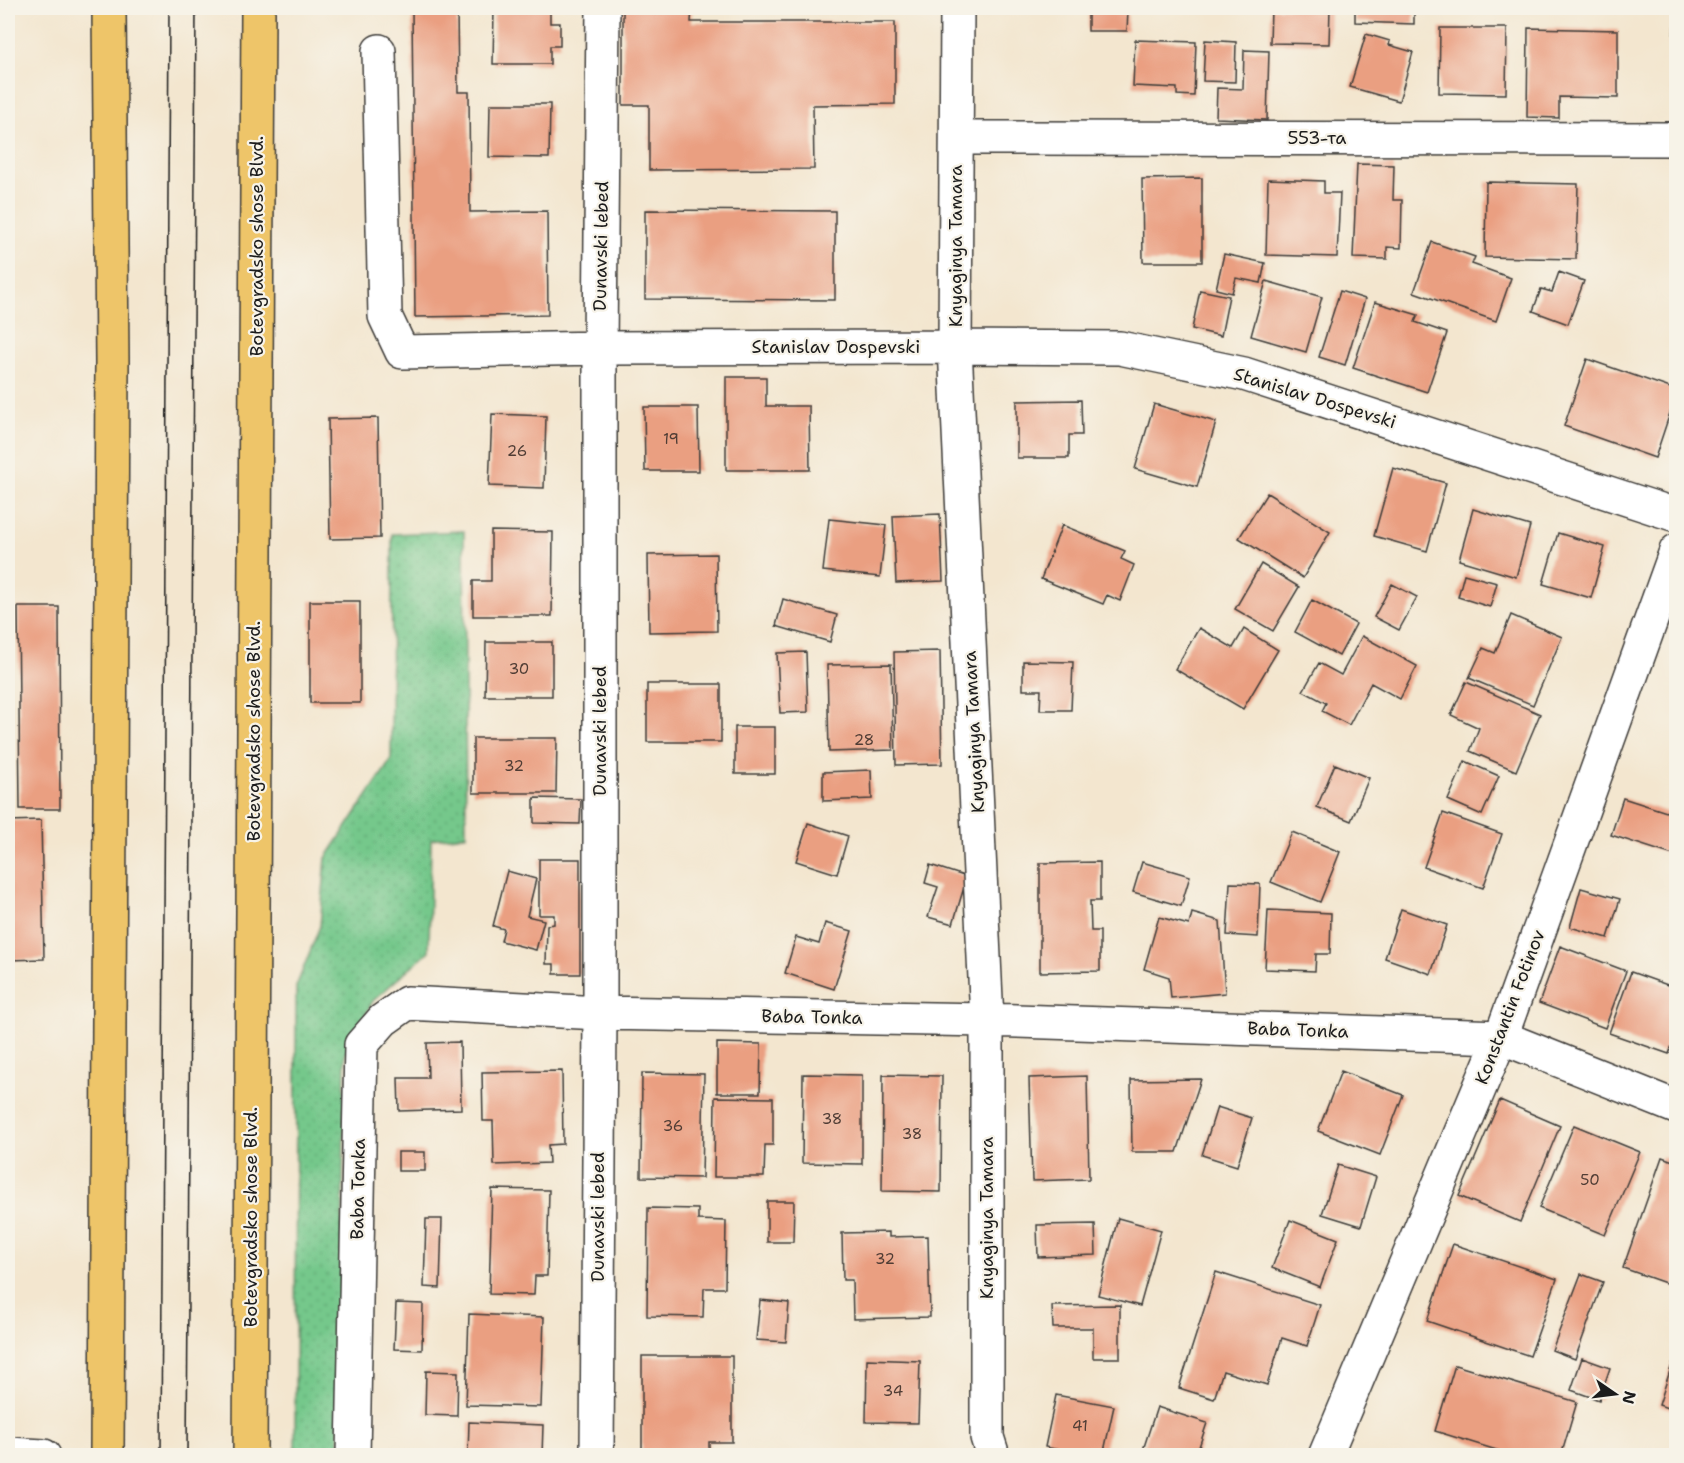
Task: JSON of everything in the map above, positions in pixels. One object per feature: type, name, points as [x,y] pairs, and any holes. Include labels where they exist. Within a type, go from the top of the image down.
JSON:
[{"type":"main road","points":[[107,1455],[112,374],[109,8]]},
{"type":"main road","name":"Botevgradsko shose Blvd.","points":[[250,1455],[258,8]]},
{"type":"street","name":"Dunavski lebed","points":[[597,1455],[603,8]]},
{"type":"street","name":"Knyaginya Tamara","points":[[957,8],[955,347],[987,1020],[987,1437],[993,1455]]},
{"type":"street","name":"Stanislav Dospevski","points":[[380,51],[385,316],[402,352],[600,348],[1120,348],[1244,374],[1677,515]]},
{"type":"street","name":"553-та","points":[[957,138],[1677,139]]},
{"type":"street","name":"Konstantin Fotinov","points":[[1325,1455],[1501,1037],[1677,551]]},
{"type":"street","name":"Baba Tonka","points":[[353,1455],[361,1045],[383,1020],[407,1003],[600,1013],[987,1020],[1501,1037],[1677,1107]]},
{"type":"street","points":[[8,1454],[44,1455]]},
{"type":"green space","points":[[464,531],[466,835],[431,839],[429,951],[373,1001],[345,1054],[339,1455],[295,1456],[296,987],[320,926],[326,858],[391,760],[392,534]]},
{"type":"building","points":[[412,8],[457,8],[458,92],[469,92],[470,212],[547,211],[548,315],[415,317]]},
{"type":"building","points":[[494,8],[550,8],[550,23],[560,23],[560,46],[550,46],[550,64],[493,64]]},
{"type":"building","points":[[623,8],[692,8],[691,22],[895,22],[895,104],[813,105],[814,169],[649,170],[649,105],[623,105]]},
{"type":"building","points":[[1271,8],[1330,8],[1329,44],[1270,43]]},
{"type":"building","points":[[1355,8],[1414,8],[1414,24],[1355,22]]},
{"type":"building","points":[[1088,10],[1128,10],[1127,31],[1088,31]]},
{"type":"building","points":[[1674,14],[1676,15],[1676,93],[1672,93]]},
{"type":"building","points":[[1440,28],[1507,28],[1506,94],[1439,93]]},
{"type":"building","points":[[1528,28],[1618,30],[1618,98],[1559,97],[1559,118],[1527,117]]},
{"type":"building","points":[[1366,34],[1390,41],[1389,45],[1413,52],[1399,101],[1350,87]]},
{"type":"building","points":[[1135,40],[1196,42],[1194,96],[1177,95],[1177,88],[1133,86]]},
{"type":"building","points":[[1205,40],[1236,42],[1235,82],[1203,81]]},
{"type":"building","points":[[1244,50],[1269,51],[1267,120],[1216,118],[1217,88],[1243,89]]},
{"type":"building","points":[[490,104],[550,104],[549,158],[489,157]]},
{"type":"building","points":[[1357,164],[1394,165],[1393,200],[1402,200],[1401,248],[1387,247],[1387,259],[1353,258]]},
{"type":"building","points":[[1202,178],[1202,262],[1143,262],[1142,179]]},
{"type":"building","points":[[1268,179],[1324,181],[1324,193],[1340,193],[1337,257],[1266,255]]},
{"type":"building","points":[[1486,182],[1578,184],[1576,259],[1485,257]]},
{"type":"building","points":[[645,210],[835,211],[835,300],[645,299]]},
{"type":"building","points":[[1432,242],[1475,257],[1472,264],[1511,278],[1496,321],[1414,292]]},
{"type":"building","points":[[1224,254],[1265,263],[1261,283],[1236,278],[1232,293],[1216,289]]},
{"type":"building","points":[[1559,272],[1584,281],[1568,324],[1533,311],[1541,289],[1552,292]]},
{"type":"building","points":[[1266,281],[1322,297],[1306,352],[1251,336]]},
{"type":"building","points":[[1200,290],[1229,296],[1221,336],[1192,329]]},
{"type":"building","points":[[1340,291],[1365,299],[1345,365],[1319,357]]},
{"type":"building","points":[[1375,302],[1418,315],[1415,322],[1447,333],[1427,392],[1353,368]]},
{"type":"building","points":[[1587,359],[1676,390],[1655,458],[1564,426]]},
{"type":"building","points":[[726,377],[766,377],[766,406],[809,406],[810,470],[726,470]]},
{"type":"building","points":[[1081,400],[1082,435],[1069,435],[1069,458],[1017,458],[1017,401]]},
{"type":"building","points":[[1154,404],[1216,422],[1197,487],[1135,469]]},
{"type":"building","points":[[644,407],[698,407],[699,471],[645,471]]},
{"type":"building","points":[[492,414],[546,416],[544,488],[489,486]]},
{"type":"building","points":[[378,418],[380,538],[330,539],[328,419]]},
{"type":"building","points":[[1393,468],[1446,483],[1427,551],[1374,536]]},
{"type":"building","points":[[1267,493],[1330,532],[1303,578],[1239,538]]},
{"type":"building","points":[[1473,509],[1530,526],[1516,577],[1459,560]]},
{"type":"building","points":[[940,514],[943,581],[896,583],[893,516]]},
{"type":"building","points":[[829,519],[886,525],[880,577],[823,571]]},
{"type":"building","points":[[1062,525],[1125,551],[1121,559],[1134,565],[1120,601],[1107,595],[1103,604],[1041,579]]},
{"type":"building","points":[[491,531],[553,532],[552,616],[473,616],[473,581],[491,581]]},
{"type":"building","points":[[1558,533],[1605,547],[1591,598],[1543,584]]},
{"type":"building","points":[[716,554],[717,631],[649,632],[648,555]]},
{"type":"building","points":[[1261,564],[1299,587],[1273,631],[1235,609]]},
{"type":"building","points":[[1464,574],[1497,583],[1490,607],[1458,597]]},
{"type":"building","points":[[1392,584],[1417,597],[1399,630],[1374,617]]},
{"type":"building","points":[[783,599],[837,615],[830,642],[776,626]]},
{"type":"building","points":[[1312,600],[1356,624],[1339,656],[1295,632]]},
{"type":"building","points":[[310,601],[360,601],[360,703],[310,703]]},
{"type":"building","points":[[18,607],[59,607],[60,809],[20,809]]},
{"type":"building","points":[[1511,615],[1562,637],[1533,705],[1469,678],[1483,648],[1495,653]]},
{"type":"building","points":[[1199,628],[1233,648],[1244,629],[1278,650],[1243,709],[1175,669]]},
{"type":"building","points":[[1362,636],[1417,666],[1400,699],[1371,683],[1349,725],[1322,711],[1326,703],[1303,691],[1319,663],[1341,675]]},
{"type":"building","points":[[486,642],[552,642],[552,696],[485,696]]},
{"type":"building","points":[[940,651],[942,764],[896,765],[894,652]]},
{"type":"building","points":[[806,652],[808,712],[780,713],[777,653]]},
{"type":"building","points":[[1023,661],[1073,662],[1071,710],[1040,710],[1041,690],[1023,690]]},
{"type":"building","points":[[891,664],[893,750],[829,752],[827,665]]},
{"type":"building","points":[[1466,682],[1540,714],[1516,771],[1470,751],[1479,728],[1451,715]]},
{"type":"building","points":[[647,684],[721,684],[721,742],[647,742]]},
{"type":"building","points":[[735,727],[775,727],[775,774],[735,774]]},
{"type":"building","points":[[473,738],[557,738],[556,793],[473,793]]},
{"type":"building","points":[[1465,761],[1499,776],[1482,815],[1448,800]]},
{"type":"building","points":[[1335,764],[1369,778],[1351,821],[1317,807]]},
{"type":"building","points":[[871,770],[872,799],[823,801],[823,772]]},
{"type":"building","points":[[534,798],[581,799],[580,824],[534,823]]},
{"type":"building","points":[[1623,798],[1676,815],[1676,856],[1611,835]]},
{"type":"building","points":[[1443,813],[1502,834],[1483,888],[1424,867]]},
{"type":"building","points":[[41,820],[44,959],[8,960],[8,821]]},
{"type":"building","points":[[808,823],[848,836],[837,874],[796,861]]},
{"type":"building","points":[[1292,832],[1340,852],[1320,902],[1271,882]]},
{"type":"building","points":[[539,859],[580,859],[580,974],[554,974],[554,964],[546,964],[547,925],[554,924],[554,915],[539,915]]},
{"type":"building","points":[[1100,862],[1100,901],[1090,901],[1091,931],[1100,931],[1100,971],[1040,972],[1040,863]]},
{"type":"building","points":[[1142,862],[1190,876],[1181,906],[1133,892]]},
{"type":"building","points":[[930,865],[967,877],[953,924],[928,917],[938,887],[925,883]]},
{"type":"building","points":[[507,871],[536,879],[527,916],[544,920],[536,950],[501,941],[504,929],[493,926]]},
{"type":"building","points":[[1230,883],[1260,884],[1258,937],[1227,935]]},
{"type":"building","points":[[1581,888],[1620,899],[1608,938],[1570,927]]},
{"type":"building","points":[[1401,909],[1447,925],[1431,974],[1385,958]]},
{"type":"building","points":[[1268,910],[1331,913],[1330,954],[1316,954],[1315,971],[1265,969]]},
{"type":"building","points":[[1192,913],[1220,921],[1225,993],[1171,998],[1169,977],[1144,969],[1159,917],[1189,925]]},
{"type":"building","points":[[825,923],[852,931],[834,989],[785,973],[796,937],[819,944]]},
{"type":"building","points":[[1560,946],[1626,971],[1605,1028],[1539,1003]]},
{"type":"building","points":[[1631,972],[1676,988],[1676,1033],[1669,1054],[1609,1033]]},
{"type":"building","points":[[460,1042],[461,1109],[399,1111],[398,1078],[428,1078],[427,1043]]},
{"type":"building","points":[[717,1043],[761,1044],[760,1093],[717,1093]]},
{"type":"building","points":[[562,1071],[563,1144],[548,1145],[549,1163],[494,1165],[493,1121],[483,1121],[482,1072]]},
{"type":"building","points":[[1341,1071],[1403,1095],[1380,1155],[1318,1131]]},
{"type":"building","points":[[642,1073],[704,1074],[702,1178],[641,1177]]},
{"type":"building","points":[[803,1074],[862,1075],[862,1164],[802,1163]]},
{"type":"building","points":[[883,1075],[942,1076],[941,1192],[882,1191]]},
{"type":"building","points":[[1087,1076],[1089,1179],[1032,1181],[1029,1078]]},
{"type":"building","points":[[1201,1079],[1177,1152],[1132,1152],[1131,1080]]},
{"type":"building","points":[[715,1097],[773,1098],[773,1145],[765,1145],[764,1177],[714,1177]]},
{"type":"building","points":[[1500,1100],[1560,1126],[1520,1222],[1459,1196]]},
{"type":"building","points":[[1217,1107],[1252,1118],[1237,1166],[1202,1155]]},
{"type":"building","points":[[1574,1125],[1640,1152],[1605,1235],[1539,1208]]},
{"type":"building","points":[[398,1152],[425,1152],[425,1171],[398,1171]]},
{"type":"building","points":[[1662,1157],[1676,1162],[1676,1279],[1674,1286],[1623,1268]]},
{"type":"building","points":[[1338,1165],[1376,1177],[1361,1226],[1322,1214]]},
{"type":"building","points":[[492,1189],[549,1190],[547,1276],[535,1276],[534,1295],[489,1294]]},
{"type":"building","points":[[767,1201],[794,1201],[793,1242],[767,1242]]},
{"type":"building","points":[[648,1208],[698,1209],[698,1220],[726,1221],[725,1288],[704,1288],[703,1317],[647,1316]]},
{"type":"building","points":[[1118,1218],[1161,1230],[1140,1306],[1098,1295]]},
{"type":"building","points":[[426,1219],[442,1219],[440,1288],[424,1287]]},
{"type":"building","points":[[1290,1220],[1338,1239],[1320,1287],[1272,1268]]},
{"type":"building","points":[[1095,1224],[1096,1255],[1038,1257],[1037,1225]]},
{"type":"building","points":[[889,1232],[889,1237],[928,1236],[930,1317],[853,1319],[852,1280],[843,1280],[842,1233]]},
{"type":"building","points":[[1453,1244],[1557,1279],[1530,1356],[1427,1321]]},
{"type":"building","points":[[1216,1272],[1320,1305],[1307,1346],[1282,1338],[1267,1385],[1223,1371],[1214,1399],[1179,1388]]},
{"type":"building","points":[[1581,1274],[1603,1282],[1575,1359],[1552,1350]]},
{"type":"building","points":[[760,1300],[789,1303],[786,1342],[756,1340]]},
{"type":"building","points":[[396,1303],[423,1304],[422,1350],[394,1349]]},
{"type":"building","points":[[1120,1305],[1120,1358],[1093,1358],[1093,1328],[1053,1328],[1052,1306]]},
{"type":"building","points":[[469,1314],[544,1317],[541,1407],[466,1405]]},
{"type":"building","points":[[1676,1352],[1676,1411],[1659,1405]]},
{"type":"building","points":[[642,1356],[732,1356],[732,1442],[709,1442],[709,1456],[642,1456]]},
{"type":"building","points":[[1582,1358],[1610,1368],[1599,1400],[1571,1390]]},
{"type":"building","points":[[867,1359],[920,1361],[918,1423],[866,1422]]},
{"type":"building","points":[[1455,1365],[1577,1402],[1561,1456],[1516,1456],[1435,1431]]},
{"type":"building","points":[[426,1371],[458,1372],[457,1416],[425,1415]]},
{"type":"building","points":[[1056,1395],[1114,1406],[1103,1456],[1089,1456],[1045,1447]]},
{"type":"building","points":[[1157,1407],[1207,1423],[1196,1456],[1141,1456]]},
{"type":"building","points":[[469,1422],[543,1425],[542,1456],[468,1456]]},
{"type":"tram line","points":[[161,1456],[169,8]]},
{"type":"tram line","points":[[187,1456],[196,8]]}]
